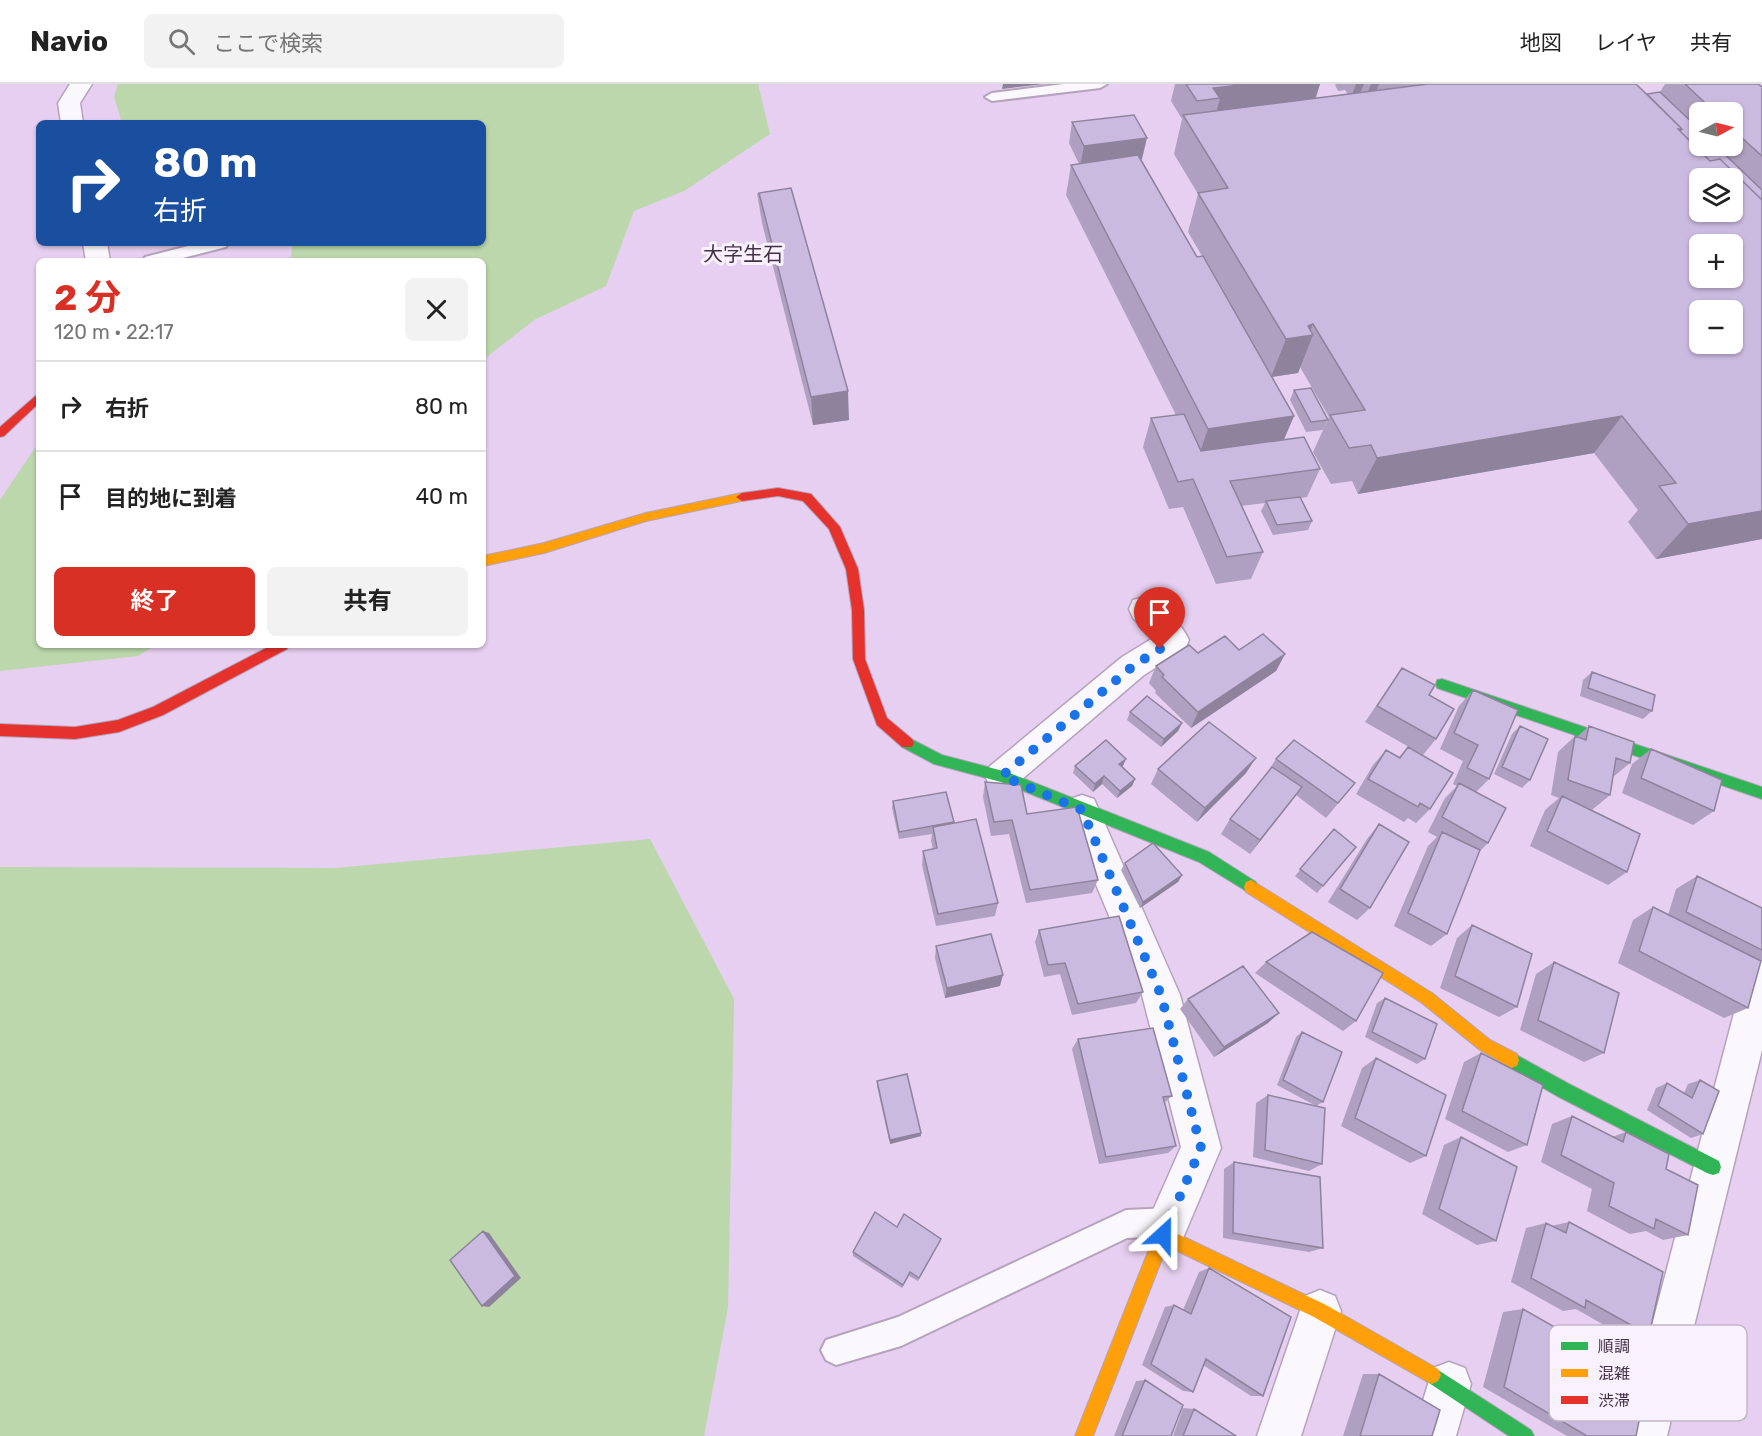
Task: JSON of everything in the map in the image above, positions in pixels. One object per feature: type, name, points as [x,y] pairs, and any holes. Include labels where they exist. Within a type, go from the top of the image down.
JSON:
[{"type":"street","points":[[72,120],[69,103],[81,84]]},
{"type":"street","points":[[0,433],[36,400]]},
{"type":"street","points":[[486,560],[544,548],[646,517],[735,498],[778,492],[807,497],[834,527],[852,569],[858,610],[859,659],[882,720],[904,742],[939,760],[1002,776],[1204,857],[1427,998],[1485,1045],[1563,1090],[1713,1167]]},
{"type":"street","points":[[1002,776],[1133,666],[1174,640],[1144,609]]},
{"type":"street","points":[[0,730],[75,733],[119,726],[158,711],[277,648]]},
{"type":"street","points":[[1442,684],[1762,793]]},
{"type":"street","points":[[1082,810],[1161,995],[1201,1148],[1166,1228],[1084,1436]]},
{"type":"street","points":[[1673,1325],[1762,975]]},
{"type":"street","points":[[1166,1228],[1449,1384],[1525,1436]]},
{"type":"street","points":[[1279,1436],[1320,1311]]},
{"type":"street","points":[[1434,1436],[1449,1384]]},
{"type":"street","points":[[1645,1436],[1649,1421]]},
{"type":"lane","points":[[992,97],[1100,84]]},
{"type":"lane","points":[[162,258],[208,246]]},
{"type":"lane","points":[[836,1350],[901,1331],[1126,1224],[1166,1228]]},
{"type":"green space","points":[[118,84],[758,84],[770,134],[684,191],[634,211],[606,286],[534,320],[486,358],[486,258],[291,258],[292,246],[486,246],[486,120],[121,120],[114,97]]},
{"type":"green space","points":[[36,446],[36,648],[151,648],[138,656],[0,671],[0,500]]},
{"type":"green space","points":[[650,839],[734,999],[728,1307],[704,1436],[0,1436],[0,867],[335,868]]},
{"type":"building","points":[[1186,84],[1248,84],[1213,88],[1220,98],[1197,101]]},
{"type":"building","points":[[1428,84],[1636,84],[1682,129],[1678,129],[1689,140],[1689,156],[1705,156],[1710,161],[1720,159],[1729,168],[1689,168],[1689,222],[1743,222],[1743,181],[1762,200],[1762,511],[1688,524],[1659,486],[1676,483],[1622,416],[1377,458],[1371,445],[1349,448],[1330,415],[1365,410],[1313,324],[1308,326],[1313,335],[1286,339],[1198,193],[1228,188],[1183,115]]},
{"type":"building","points":[[1685,84],[1758,84],[1762,87],[1762,156],[1743,139],[1743,102],[1704,102]]},
{"type":"building","points":[[1660,92],[1689,120],[1689,140],[1680,131],[1682,129],[1647,94]]},
{"type":"building","points":[[1134,115],[1147,138],[1084,146],[1072,122]]},
{"type":"building","points":[[1138,155],[1197,257],[1203,256],[1294,416],[1208,429],[1071,165]]},
{"type":"building","points":[[1705,156],[1726,156],[1739,168],[1729,168],[1720,159],[1710,161]]},
{"type":"building","points":[[1743,172],[1762,190],[1762,200],[1743,181]]},
{"type":"building","points":[[791,188],[848,391],[811,397],[759,193]]},
{"type":"building","points":[[1311,388],[1328,420],[1311,422],[1294,390]]},
{"type":"building","points":[[1184,414],[1201,451],[1304,437],[1320,469],[1230,481],[1263,552],[1227,557],[1193,479],[1178,482],[1151,418]]},
{"type":"building","points":[[1300,497],[1312,521],[1277,525],[1266,501]]},
{"type":"building","points":[[1263,634],[1285,654],[1198,712],[1162,677],[1164,675],[1156,666],[1189,645],[1198,653],[1225,636],[1239,650]]},
{"type":"building","points":[[1402,668],[1435,685],[1429,695],[1454,709],[1436,739],[1377,706]]},
{"type":"building","points":[[1592,672],[1655,695],[1652,711],[1588,688]]},
{"type":"building","points":[[1473,690],[1518,710],[1489,779],[1467,768],[1478,745],[1454,733]]},
{"type":"building","points":[[1147,696],[1182,723],[1164,739],[1130,712]]},
{"type":"building","points":[[1209,722],[1256,758],[1205,808],[1158,769]]},
{"type":"building","points":[[1520,726],[1548,739],[1530,780],[1502,767]]},
{"type":"building","points":[[1589,726],[1634,742],[1630,763],[1616,758],[1610,795],[1568,780],[1575,736],[1586,740]]},
{"type":"building","points":[[1106,740],[1126,759],[1119,764],[1135,779],[1120,791],[1104,776],[1095,784],[1075,766]]},
{"type":"building","points":[[1294,740],[1355,783],[1338,803],[1276,759]]},
{"type":"building","points":[[1408,747],[1453,773],[1430,809],[1420,803],[1418,807],[1368,779],[1386,750],[1400,758]]},
{"type":"building","points":[[1651,749],[1722,780],[1714,811],[1641,778]]},
{"type":"building","points":[[1272,767],[1302,787],[1260,840],[1230,819]]},
{"type":"building","points":[[985,782],[1021,785],[1027,814],[1077,807],[1098,880],[1030,890],[1012,820],[994,822]]},
{"type":"building","points":[[1459,783],[1506,808],[1488,843],[1442,817]]},
{"type":"building","points":[[946,792],[954,822],[899,832],[893,801]]},
{"type":"building","points":[[1562,796],[1640,834],[1627,872],[1547,831]]},
{"type":"building","points":[[976,819],[998,903],[938,914],[923,851],[937,848],[933,827]]},
{"type":"building","points":[[1379,824],[1409,842],[1370,908],[1340,889]]},
{"type":"building","points":[[1334,829],[1356,847],[1323,886],[1300,869]]},
{"type":"building","points":[[1442,832],[1480,850],[1447,934],[1408,913]]},
{"type":"building","points":[[1153,843],[1182,875],[1143,902],[1125,863]]},
{"type":"building","points":[[1697,876],[1762,908],[1762,950],[1686,912]]},
{"type":"building","points":[[1653,907],[1761,961],[1748,1008],[1639,951]]},
{"type":"building","points":[[1119,916],[1143,992],[1078,1004],[1065,963],[1048,965],[1039,930]]},
{"type":"building","points":[[1472,925],[1532,954],[1517,1007],[1455,976]]},
{"type":"building","points":[[1312,932],[1383,973],[1356,1021],[1266,962]]},
{"type":"building","points":[[991,934],[1003,975],[947,988],[936,946]]},
{"type":"building","points":[[1554,962],[1619,993],[1604,1053],[1538,1020]]},
{"type":"building","points":[[1243,966],[1279,1013],[1224,1047],[1188,999]]},
{"type":"building","points":[[1385,998],[1437,1024],[1425,1059],[1372,1032]]},
{"type":"building","points":[[1153,1028],[1172,1096],[1163,1097],[1176,1146],[1106,1157],[1078,1039]]},
{"type":"building","points":[[1302,1032],[1342,1052],[1323,1102],[1283,1080]]},
{"type":"building","points":[[1481,1053],[1543,1085],[1527,1145],[1462,1111]]},
{"type":"building","points":[[1376,1058],[1446,1095],[1426,1156],[1355,1118]]},
{"type":"building","points":[[907,1074],[921,1133],[890,1140],[877,1081]]},
{"type":"building","points":[[1700,1080],[1719,1091],[1703,1134],[1658,1106],[1667,1083],[1692,1098]]},
{"type":"building","points":[[1268,1095],[1325,1108],[1322,1164],[1265,1150]]},
{"type":"building","points":[[1572,1116],[1623,1142],[1626,1132],[1669,1154],[1666,1169],[1698,1185],[1688,1235],[1656,1219],[1654,1229],[1609,1206],[1614,1183],[1561,1155]]},
{"type":"building","points":[[1461,1137],[1517,1167],[1496,1241],[1439,1209]]},
{"type":"building","points":[[1234,1162],[1320,1177],[1323,1248],[1233,1233]]},
{"type":"building","points":[[875,1212],[897,1227],[904,1214],[941,1239],[919,1278],[910,1272],[903,1285],[853,1252]]},
{"type":"building","points":[[1569,1222],[1663,1272],[1651,1325],[1631,1325],[1586,1300],[1585,1308],[1531,1278],[1546,1223],[1566,1233]]},
{"type":"building","points":[[483,1231],[515,1276],[482,1306],[450,1260]]},
{"type":"building","points":[[1209,1268],[1291,1317],[1263,1396],[1206,1359],[1193,1392],[1151,1364],[1174,1305],[1191,1314]]},
{"type":"building","points":[[1523,1309],[1551,1325],[1549,1325],[1549,1414],[1504,1387]]},
{"type":"building","points":[[1379,1374],[1440,1410],[1432,1436],[1360,1436]]},
{"type":"building","points":[[1145,1380],[1183,1405],[1171,1436],[1122,1436]]},
{"type":"building","points":[[1194,1409],[1236,1436],[1183,1436]]},
{"type":"building","points":[[1562,1421],[1639,1421],[1636,1436],[1587,1436]]},
{"type":"traffic: fast","points":[[1442,684],[1762,793]]},
{"type":"traffic: fast","points":[[907,743],[939,760],[1002,776],[1204,857],[1251,887]]},
{"type":"traffic: fast","points":[[1511,1060],[1563,1090],[1713,1167]]},
{"type":"traffic: fast","points":[[1432,1375],[1525,1436]]},
{"type":"traffic: slow","points":[[486,560],[544,548],[646,517],[742,497]]},
{"type":"traffic: slow","points":[[1251,887],[1427,998],[1485,1045],[1511,1060]]},
{"type":"traffic: slow","points":[[1084,1436],[1163,1235],[1320,1311],[1432,1375]]},
{"type":"traffic: jam","points":[[0,433],[36,400]]},
{"type":"traffic: jam","points":[[742,497],[778,492],[807,497],[834,527],[852,569],[858,610],[859,659],[882,721],[907,743]]},
{"type":"traffic: jam","points":[[0,730],[75,733],[119,726],[158,711],[277,648]]},
{"type":"district","name":"大字生石","points":[[743,254]]},
{"type":"route","points":[[1160,649],[1133,666],[1002,776],[1082,810],[1161,995],[1201,1148],[1163,1235]]}]
